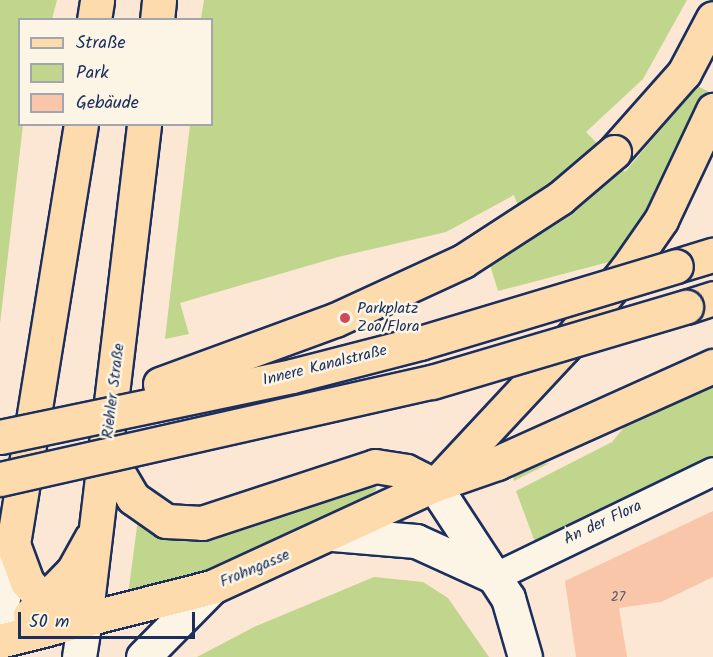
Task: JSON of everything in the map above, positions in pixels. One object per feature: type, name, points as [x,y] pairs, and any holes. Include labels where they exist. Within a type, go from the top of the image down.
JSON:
[{"type":"main road","points":[[94,18],[97,0]]},
{"type":"main road","points":[[157,18],[159,0]]},
{"type":"main road","points":[[0,437],[219,365],[334,320],[464,261],[560,198],[614,152],[684,73],[713,18]]},
{"type":"main road","points":[[434,485],[564,347],[627,269],[662,220],[713,110]]},
{"type":"main road","points":[[81,126],[13,544],[27,582],[44,602],[85,620]]},
{"type":"main road","name":"Riehler Straße","points":[[85,620],[107,454],[144,126]]},
{"type":"main road","name":"Innere Kanalstraße","points":[[0,437],[292,376],[399,349],[713,255]]},
{"type":"main road","points":[[0,480],[432,382],[699,302]]},
{"type":"main road","points":[[107,454],[133,498],[166,520],[202,523],[375,466],[406,471],[434,485],[497,463],[713,366]]},
{"type":"main road","name":"Frohngasse","points":[[0,640],[212,587],[333,534],[434,485]]},
{"type":"main road","points":[[0,640],[44,602],[73,571],[96,530]]},
{"type":"street","name":"An der Flora","points":[[495,577],[713,471]]},
{"type":"street","points":[[434,485],[495,577],[515,612],[525,657]]},
{"type":"street","points":[[333,534],[416,541],[495,577]]},
{"type":"street","points":[[0,615],[3,584],[13,544]]},
{"type":"street","points":[[143,657],[212,587]]},
{"type":"street","name":"Riehler Straße","points":[[79,657],[85,620]]},
{"type":"green space","points":[[0,0],[57,0],[52,18],[18,18],[18,126],[23,126],[0,324]]},
{"type":"green space","points":[[204,0],[687,0],[643,79],[586,132],[625,172],[697,86],[708,91],[620,259],[498,291],[490,265],[530,239],[514,195],[446,232],[338,257],[180,303],[189,334],[165,339],[190,126],[213,126],[213,18],[201,18]]},
{"type":"green space","points":[[713,379],[713,459],[535,542],[516,491],[612,442],[636,413]]},
{"type":"green space","points":[[550,463],[514,481],[511,469]]},
{"type":"green space","points":[[375,481],[376,490],[330,520],[263,552],[128,595],[138,519]]},
{"type":"green space","points":[[374,577],[423,582],[448,598],[489,657],[197,657],[254,627]]},
{"type":"building","points":[[713,511],[713,577],[661,602],[619,608],[627,657],[576,657],[565,581]]},
{"type":"place","name":"Parkplatz Zoo/Flora","points":[[345,318]]}]
